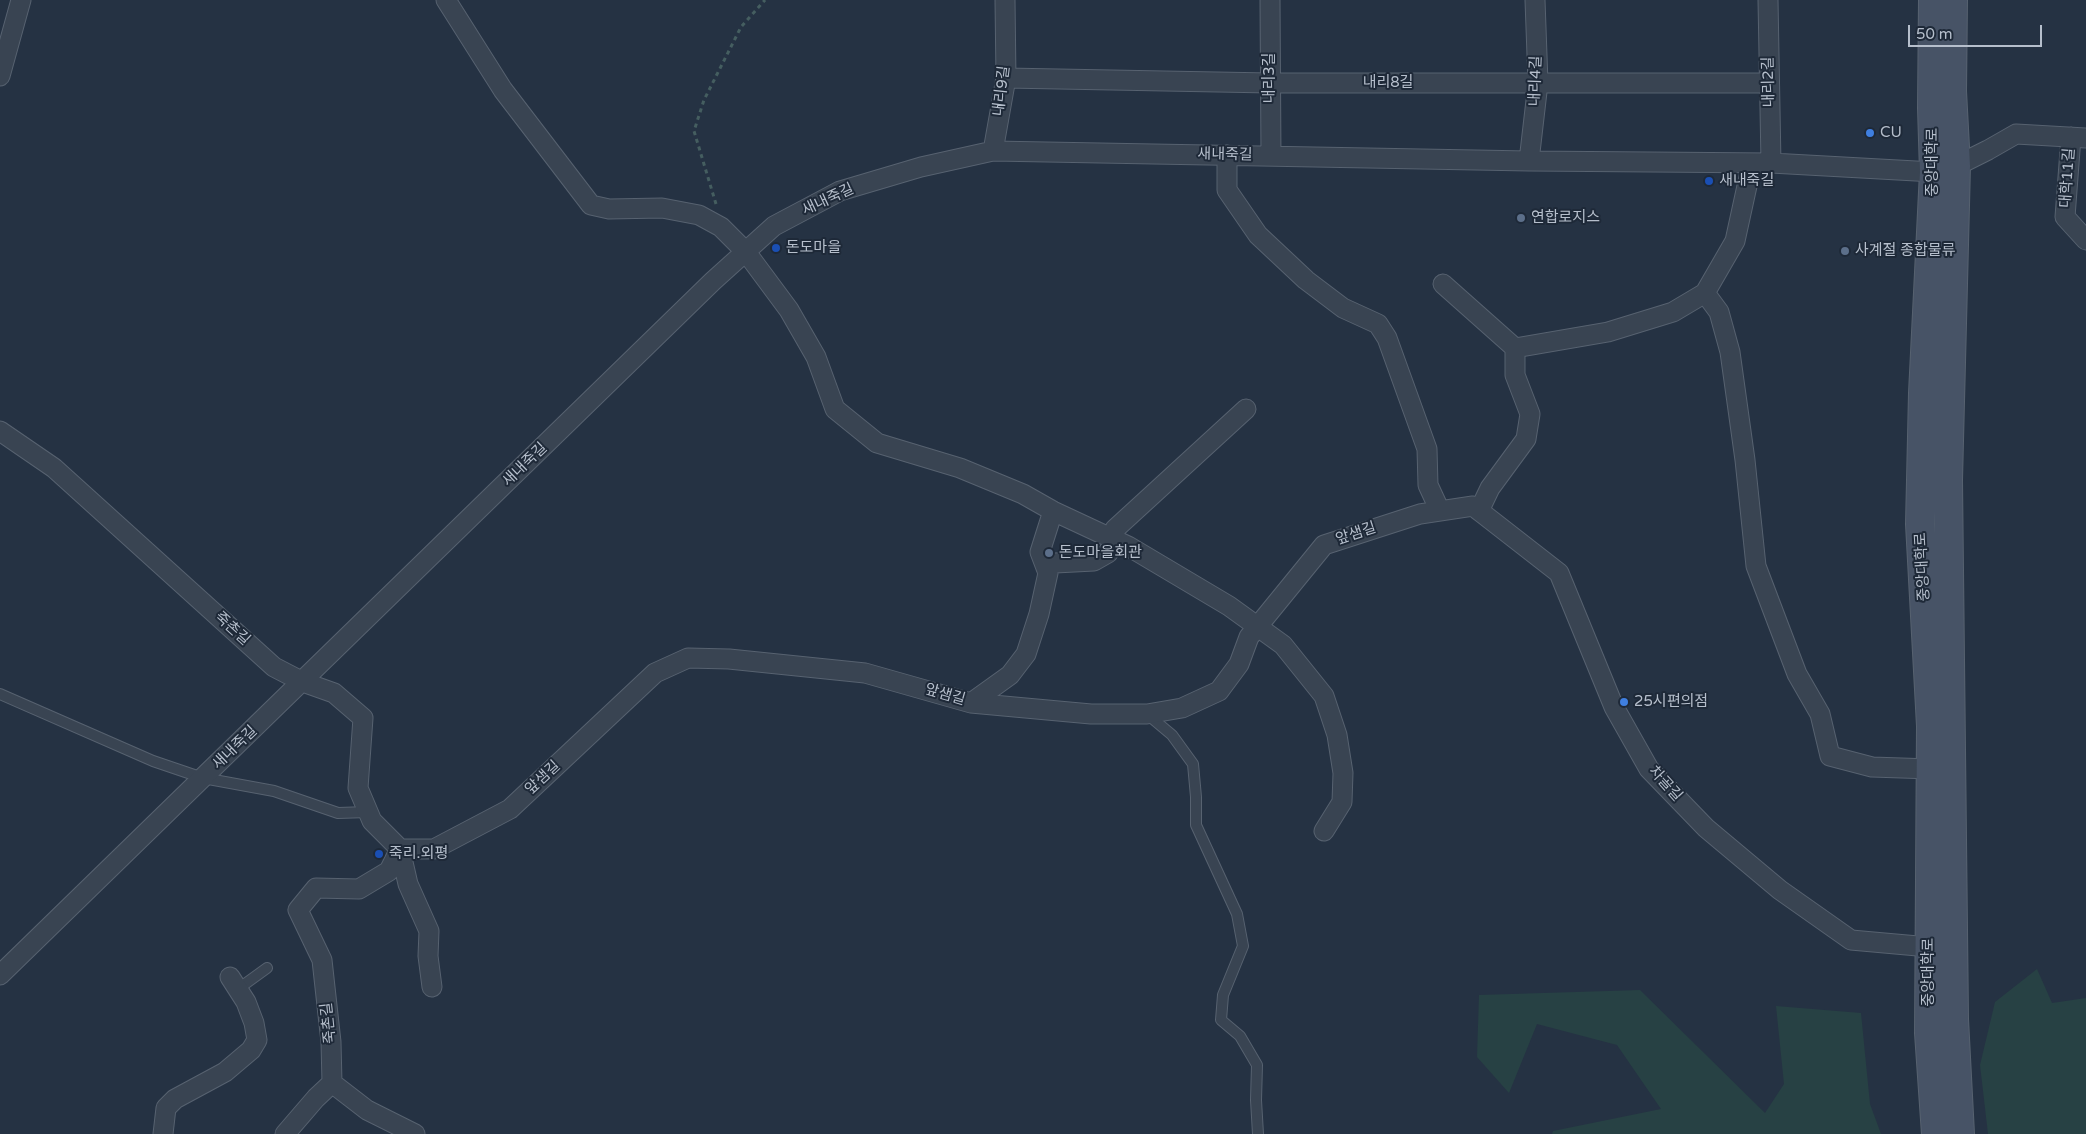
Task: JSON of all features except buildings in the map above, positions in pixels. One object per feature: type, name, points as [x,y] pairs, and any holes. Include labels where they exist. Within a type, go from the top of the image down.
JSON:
[{"type":"street","points":[[0,76],[21,0]]},
{"type":"street","points":[[446,0],[503,90],[591,205],[609,209],[662,208],[699,215],[721,227],[746,252],[789,310],[816,357],[835,409],[877,443],[960,468],[1023,494],[1053,511],[1115,540],[1229,606],[1283,645],[1324,696],[1334,727],[1343,773],[1342,802],[1324,831]]},
{"type":"street","name":"내리9길","points":[[992,151],[1006,78],[1005,0]]},
{"type":"street","name":"내리3길","points":[[1270,0],[1272,156]]},
{"type":"street","name":"내리4길","points":[[1529,161],[1538,83],[1535,0]]},
{"type":"street","name":"내리2길","points":[[1768,0],[1771,163]]},
{"type":"street","name":"중앙대학로","points":[[1933,0],[1932,108],[1945,169]]},
{"type":"street","name":"중앙대학로","points":[[1936,1134],[1929,1032],[1941,945],[1941,772],[1931,726],[1920,524],[1923,393],[1952,92],[1954,0]]},
{"type":"street","name":"내리8길","points":[[1006,78],[1270,83],[1769,83]]},
{"type":"street","name":"대학11길","points":[[1945,169],[1988,150],[2016,134],[2078,138],[2065,216],[2086,240]]},
{"type":"street","name":"새내죽길","points":[[0,975],[713,281],[774,226],[840,191],[921,167],[992,151],[1529,161],[1771,163],[1945,169]]},
{"type":"street","points":[[1227,155],[1227,190],[1258,235],[1306,280],[1344,308],[1378,324],[1387,338],[1427,449],[1428,485],[1440,511]]},
{"type":"street","points":[[1514,348],[1608,332],[1673,312],[1706,293],[1735,241],[1752,163]]},
{"type":"street","points":[[1443,284],[1514,348],[1515,375],[1530,414],[1526,439],[1476,508]]},
{"type":"street","points":[[1706,293],[1719,312],[1730,352],[1745,460],[1756,566],[1797,674],[1820,714],[1830,756],[1872,767],[1941,772]]},
{"type":"street","points":[[1046,568],[1055,563],[1094,561],[1108,553],[1115,540],[1115,529],[1246,409]]},
{"type":"street","name":"죽촌길","points":[[0,431],[54,468],[274,667],[303,682],[334,693],[363,718],[358,788],[372,821],[400,848],[389,871],[359,889],[316,888],[298,910],[322,960],[331,1042],[332,1083]]},
{"type":"street","name":"앞샘길","points":[[400,848],[434,849],[510,810],[655,673],[688,658],[729,659],[865,673],[971,703],[1091,714],[1147,714],[1182,708],[1219,691],[1239,664],[1249,637],[1324,545],[1420,514],[1476,508]]},
{"type":"street","name":"차골길","points":[[1476,508],[1558,573],[1614,708],[1649,769],[1706,828],[1780,890],[1851,940],[1941,945]]},
{"type":"street","points":[[971,703],[1010,675],[1026,654],[1039,614],[1048,572],[1040,552],[1053,511]]},
{"type":"street","points":[[400,848],[408,884],[429,930],[428,956],[432,987]]},
{"type":"street","name":"중앙대학로","points":[[1941,945],[1954,1019],[1960,1134]]},
{"type":"street","points":[[164,1134],[166,1108],[176,1099],[225,1072],[251,1050],[257,1040],[254,1023],[234,983]]},
{"type":"street","points":[[285,1134],[316,1098],[332,1083],[367,1110],[415,1134]]},
{"type":"lane","points":[[0,694],[153,761],[203,778],[274,791],[338,813],[368,812]]},
{"type":"lane","points":[[1147,714],[1172,734],[1193,764],[1196,825],[1237,914],[1243,946],[1223,995],[1221,1020],[1240,1036],[1257,1065],[1256,1100],[1258,1134]]},
{"type":"lane","points":[[234,983],[267,968]]},
{"type":"path","points":[[713,222],[716,202],[694,131],[704,100],[741,28],[765,0]]},
{"type":"green space","points":[[2037,969],[2052,1003],[2086,998],[2086,1134],[1988,1134],[1980,1065],[1995,1002]]},
{"type":"green space","points":[[1640,990],[1765,1113],[1784,1084],[1776,1006],[1861,1013],[1870,1104],[1881,1134],[1552,1134],[1553,1131],[1661,1109],[1617,1045],[1537,1024],[1509,1093],[1477,1057],[1479,995]]},
{"type":"place","name":"CU","points":[[1870,133]]},
{"type":"place","name":"새내죽길","points":[[1709,181]]},
{"type":"place","name":"연합로지스","points":[[1521,218]]},
{"type":"place","name":"돈도마을","points":[[776,248]]},
{"type":"place","name":"사계절 종합물류","points":[[1845,251]]},
{"type":"place","name":"돈도마을회관","points":[[1049,553]]},
{"type":"place","name":"25시편의점","points":[[1624,702]]},
{"type":"place","name":"죽리.외평","points":[[379,854]]}]
